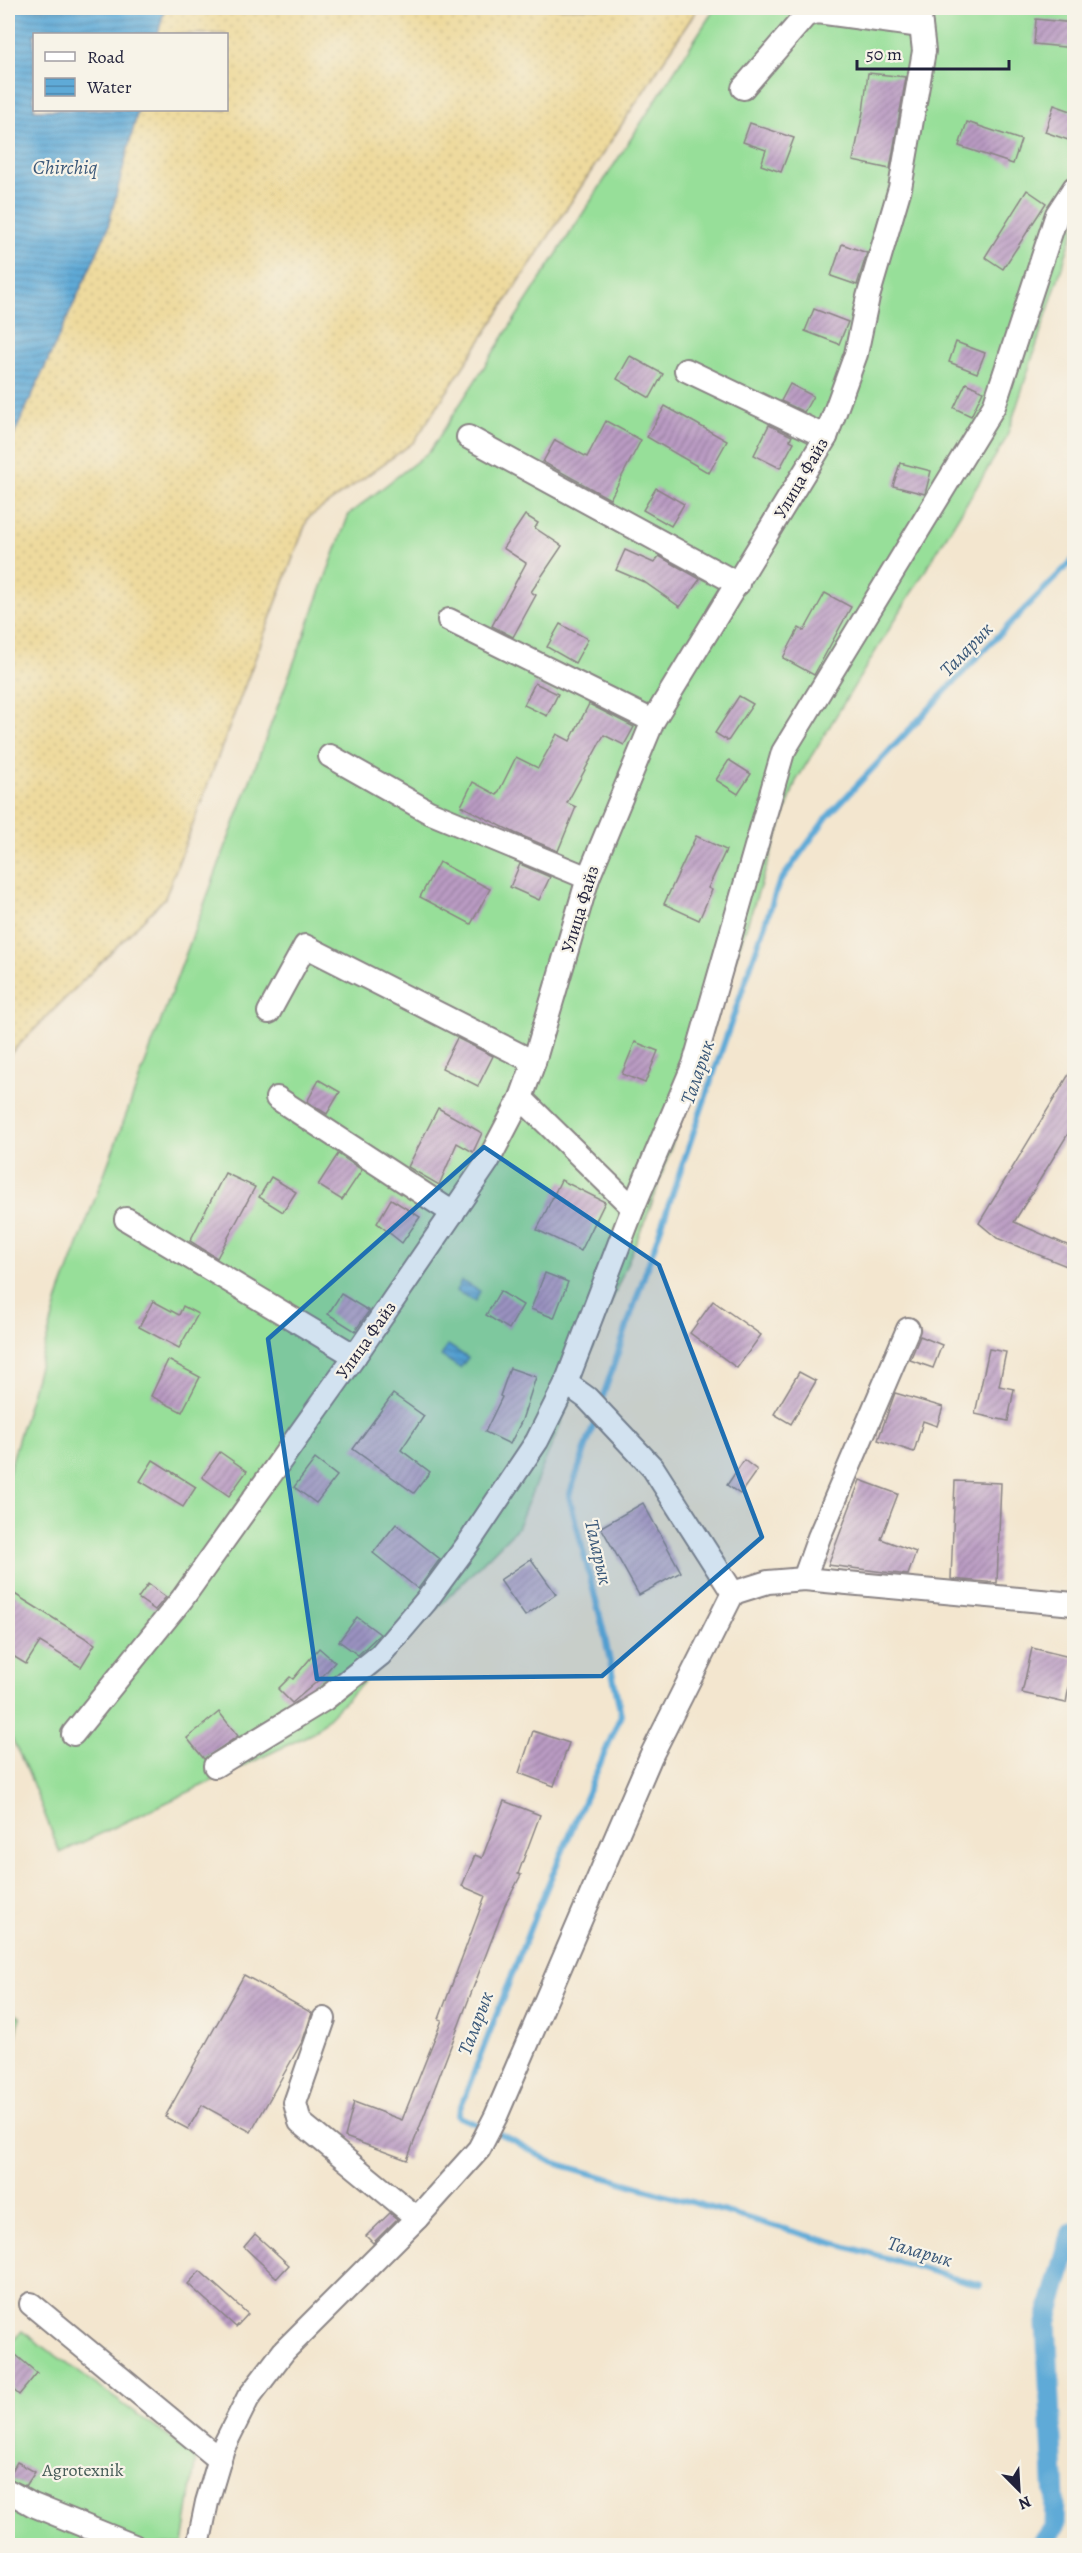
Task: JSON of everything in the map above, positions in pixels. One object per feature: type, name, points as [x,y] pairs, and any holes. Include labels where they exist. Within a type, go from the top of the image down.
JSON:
[{"type":"street","points":[[743,88],[806,15],[818,12],[920,17]]},
{"type":"street","name":"Улица Файз","points":[[73,1734],[182,1599],[355,1356],[489,1161],[521,1098],[534,1062],[588,878],[653,721],[826,437],[856,354],[868,297],[900,188],[924,51],[920,17]]},
{"type":"street","points":[[215,1766],[325,1699],[380,1655],[426,1601],[468,1544],[537,1441],[566,1383],[633,1208],[694,1064],[783,752],[993,406],[1057,214],[1074,188]]},
{"type":"street","points":[[686,370],[826,437]]},
{"type":"street","points":[[468,437],[738,584]]},
{"type":"street","points":[[449,620],[653,721]]},
{"type":"street","points":[[330,756],[429,812],[588,878]]},
{"type":"street","points":[[269,1012],[305,946],[534,1062]]},
{"type":"street","points":[[277,1098],[453,1213]]},
{"type":"street","points":[[521,1098],[633,1208]]},
{"type":"street","points":[[126,1219],[355,1356]]},
{"type":"street","points":[[804,1579],[819,1537],[908,1329]]},
{"type":"street","points":[[566,1383],[587,1398],[653,1468],[733,1593]]},
{"type":"street","points":[[198,2546],[207,2502],[220,2460],[238,2415],[271,2366],[417,2218],[479,2148],[496,2116],[651,1756],[733,1593],[768,1582],[804,1579],[1074,1604]]},
{"type":"street","points":[[324,2019],[295,2103],[300,2122],[417,2218]]},
{"type":"street","points":[[31,2304],[220,2460]]},
{"type":"street","points":[[8,2491],[33,2505],[134,2546]]},
{"type":"highlighted area","points":[[484,1147],[659,1265],[762,1537],[602,1676],[317,1679],[268,1339]]},
{"type":"green space","points":[[715,8],[1074,8],[1074,230],[1006,439],[796,781],[651,1206],[517,1528],[313,1733],[60,1853],[30,1777],[8,1730],[8,1475],[60,1293],[349,514],[430,451]]},
{"type":"green space","points":[[8,2009],[20,2017],[8,2077]]},
{"type":"green space","name":"Agrotexnik","points":[[22,2331],[196,2457],[183,2545],[8,2545],[8,2346]]},
{"type":"sand","points":[[8,8],[698,8],[414,442],[308,518],[165,898],[8,1056]]},
{"type":"water","name":"Chirchiq","points":[[8,8],[165,8],[158,33],[33,33],[33,111],[138,111],[107,231],[8,448]]},
{"type":"water","points":[[461,1281],[480,1291],[475,1301],[456,1291]]},
{"type":"water","points":[[448,1345],[468,1358],[460,1368],[441,1356]]},
{"type":"building","points":[[1036,19],[1074,23],[1074,48],[1034,44]]},
{"type":"building","points":[[868,73],[906,77],[890,169],[853,161]]},
{"type":"building","points":[[1054,105],[1074,112],[1074,142],[1045,132]]},
{"type":"building","points":[[967,122],[1021,140],[1013,164],[959,146]]},
{"type":"building","points":[[750,123],[794,138],[781,172],[761,165],[766,150],[743,142]]},
{"type":"building","points":[[1027,190],[1046,203],[1003,269],[985,257]]},
{"type":"building","points":[[842,244],[867,253],[857,285],[831,276]]},
{"type":"building","points":[[814,309],[848,322],[839,344],[805,331]]},
{"type":"building","points":[[956,342],[985,353],[977,373],[949,362]]},
{"type":"building","points":[[630,356],[663,374],[650,398],[617,379]]},
{"type":"building","points":[[966,383],[983,391],[971,416],[954,408]]},
{"type":"building","points":[[790,384],[813,396],[804,412],[781,401]]},
{"type":"building","points":[[665,406],[727,441],[709,473],[647,437]]},
{"type":"building","points":[[606,421],[641,440],[610,499],[543,462],[555,440],[587,457]]},
{"type":"building","points":[[769,425],[792,436],[790,440],[794,442],[780,468],[754,455]]},
{"type":"building","points":[[900,463],[931,471],[925,494],[893,486]]},
{"type":"building","points":[[656,488],[684,504],[671,526],[643,510]]},
{"type":"building","points":[[525,515],[538,523],[535,528],[562,546],[531,592],[536,595],[513,637],[492,626],[526,563],[503,548]]},
{"type":"building","points":[[625,550],[654,563],[659,556],[700,579],[680,607],[644,582],[616,570]]},
{"type":"building","points":[[825,593],[851,607],[814,675],[783,658],[799,628],[804,631]]},
{"type":"building","points":[[560,624],[588,639],[575,663],[547,647]]},
{"type":"building","points":[[535,683],[558,694],[547,716],[524,705]]},
{"type":"building","points":[[739,696],[753,704],[728,741],[715,733]]},
{"type":"building","points":[[589,704],[634,727],[624,745],[604,735],[567,803],[576,807],[558,851],[461,806],[473,782],[497,795],[516,757],[538,768],[557,734],[570,741]]},
{"type":"building","points":[[729,760],[751,774],[738,794],[716,780]]},
{"type":"building","points":[[696,836],[726,850],[708,888],[712,890],[699,920],[664,904]]},
{"type":"building","points":[[439,862],[490,889],[471,924],[420,897]]},
{"type":"building","points":[[520,864],[550,877],[539,900],[510,887]]},
{"type":"building","points":[[457,1038],[493,1056],[478,1086],[442,1068]]},
{"type":"building","points":[[635,1042],[658,1051],[645,1083],[622,1074]]},
{"type":"building","points":[[1074,1066],[1074,1124],[1014,1222],[1074,1248],[1074,1269],[997,1238],[979,1223]]},
{"type":"building","points":[[319,1080],[340,1092],[327,1114],[307,1102]]},
{"type":"building","points":[[438,1108],[482,1133],[473,1152],[457,1143],[439,1185],[408,1167]]},
{"type":"building","points":[[338,1154],[362,1170],[342,1200],[318,1185]]},
{"type":"building","points":[[225,1173],[255,1187],[217,1258],[190,1241]]},
{"type":"building","points":[[271,1177],[296,1192],[283,1212],[259,1197]]},
{"type":"building","points":[[561,1180],[605,1202],[581,1251],[537,1230]]},
{"type":"building","points":[[391,1199],[420,1217],[402,1243],[377,1223]]},
{"type":"building","points":[[545,1273],[568,1282],[554,1318],[531,1309]]},
{"type":"building","points":[[500,1291],[523,1305],[509,1329],[486,1315]]},
{"type":"building","points":[[341,1294],[369,1311],[355,1331],[328,1314]]},
{"type":"building","points":[[153,1301],[179,1315],[183,1306],[198,1314],[179,1348],[139,1327]]},
{"type":"building","points":[[713,1301],[761,1335],[737,1368],[690,1333]]},
{"type":"building","points":[[920,1336],[942,1345],[933,1368],[910,1360]]},
{"type":"building","points":[[989,1349],[1006,1352],[999,1386],[1014,1389],[1008,1421],[975,1414]]},
{"type":"building","points":[[168,1360],[200,1377],[182,1412],[151,1396]]},
{"type":"building","points":[[510,1368],[536,1377],[522,1420],[510,1444],[485,1432],[502,1397],[500,1396]]},
{"type":"building","points":[[799,1372],[816,1381],[791,1424],[774,1414]]},
{"type":"building","points":[[895,1393],[943,1407],[937,1426],[923,1421],[914,1452],[878,1440]]},
{"type":"building","points":[[393,1394],[424,1416],[401,1450],[430,1472],[414,1493],[353,1449]]},
{"type":"building","points":[[220,1452],[247,1471],[229,1496],[202,1477]]},
{"type":"building","points":[[315,1459],[337,1476],[316,1503],[294,1487]]},
{"type":"building","points":[[153,1460],[196,1487],[183,1507],[140,1481]]},
{"type":"building","points":[[744,1460],[757,1470],[740,1494],[727,1485]]},
{"type":"building","points":[[860,1480],[898,1494],[881,1539],[916,1552],[908,1575],[828,1565]]},
{"type":"building","points":[[955,1481],[1001,1483],[997,1583],[951,1579]]},
{"type":"building","points":[[643,1503],[681,1572],[639,1595],[601,1527]]},
{"type":"building","points":[[396,1524],[440,1559],[418,1589],[373,1553]]},
{"type":"building","points":[[531,1559],[556,1594],[525,1616],[500,1580]]},
{"type":"building","points":[[148,1584],[166,1597],[155,1610],[138,1598]]},
{"type":"building","points":[[8,1590],[95,1644],[81,1667],[40,1642],[26,1664],[8,1653]]},
{"type":"building","points":[[357,1617],[380,1634],[358,1655],[339,1641]]},
{"type":"building","points":[[319,1648],[335,1662],[320,1679],[292,1703],[278,1689],[290,1677],[293,1679]]},
{"type":"building","points":[[1032,1648],[1074,1658],[1066,1703],[1022,1693]]},
{"type":"building","points":[[219,1712],[238,1736],[204,1759],[187,1738]]},
{"type":"building","points":[[533,1731],[569,1743],[554,1786],[519,1773]]},
{"type":"building","points":[[504,1801],[540,1815],[518,1874],[521,1875],[505,1905],[407,2160],[345,2137],[354,2102],[402,2120],[442,2020],[439,2019],[485,1896],[462,1886],[475,1855],[482,1858]]},
{"type":"building","points":[[244,1975],[312,2013],[303,2040],[251,2132],[202,2105],[188,2129],[165,2117]]},
{"type":"building","points":[[390,2213],[397,2219],[373,2243],[366,2236]]},
{"type":"building","points":[[255,2234],[289,2265],[277,2278],[244,2247]]},
{"type":"building","points":[[200,2271],[248,2314],[236,2327],[188,2284]]},
{"type":"building","points":[[16,2355],[37,2373],[19,2395],[8,2385],[8,2365]]},
{"type":"building","points":[[17,2462],[35,2472],[26,2486],[8,2478]]},
{"type":"waterway","name":"Таларык","points":[[600,1405],[779,883],[827,817],[988,646],[1074,559]]},
{"type":"waterway","name":"Таларык","points":[[597,1415],[569,1496],[603,1628],[621,1715],[536,1913],[457,2116],[507,2137],[551,2162],[980,2285]]},
{"type":"waterway","points":[[1072,2233],[1074,2228]]},
{"type":"waterway","points":[[1041,2546],[1054,2528],[1055,2499],[1046,2323],[1072,2233]]}]
